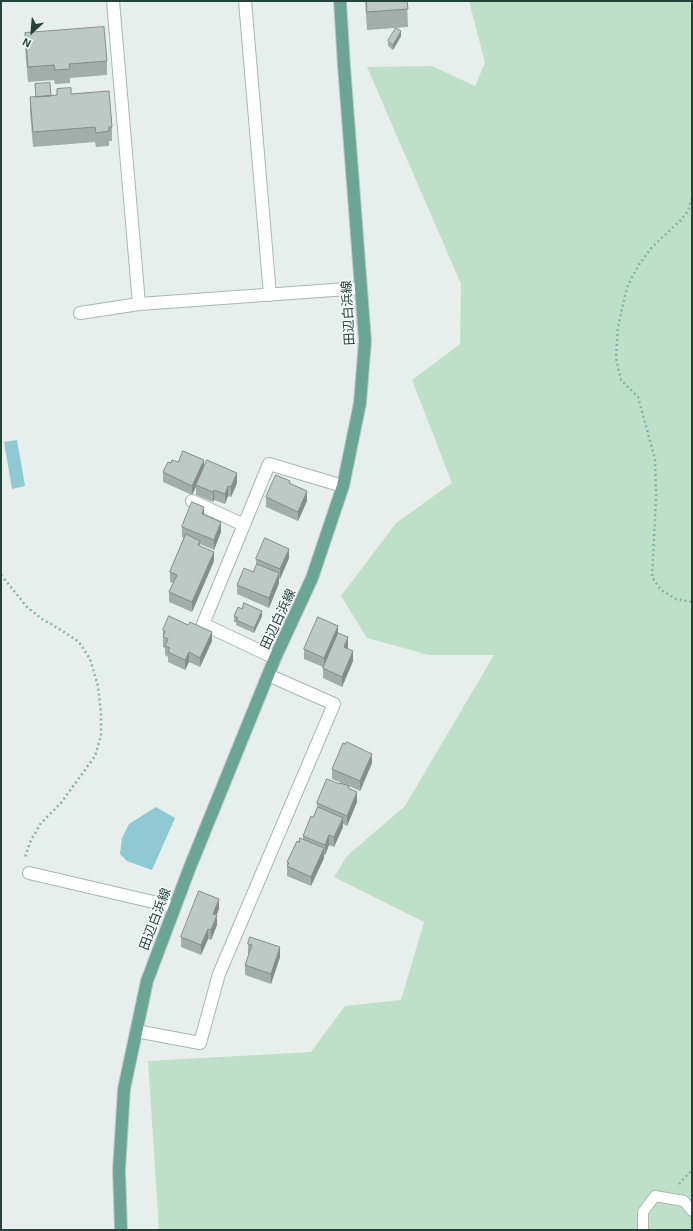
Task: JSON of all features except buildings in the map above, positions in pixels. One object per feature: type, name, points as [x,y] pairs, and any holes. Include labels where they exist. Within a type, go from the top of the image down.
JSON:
[{"type":"main road","name":"田辺白浜線","points":[[121,1230],[119,1170],[124,1090],[147,981],[268,675],[312,578],[343,486],[360,403],[365,341],[340,1]]},
{"type":"street","points":[[113,1],[139,304]]},
{"type":"street","points":[[245,1],[270,295]]},
{"type":"street","points":[[80,313],[139,304],[361,288]]},
{"type":"street","points":[[275,658],[203,624],[269,464],[343,486]]},
{"type":"street","points":[[192,502],[244,525]]},
{"type":"street","points":[[136,1031],[200,1043],[219,974],[334,704],[268,675]]},
{"type":"street","points":[[29,872],[175,907]]},
{"type":"lane","points":[[643,1230],[643,1212],[656,1196],[684,1201],[692,1211]]},
{"type":"path","points":[[692,198],[688,211],[681,220],[652,247],[638,266],[627,287],[618,327],[616,358],[621,380],[638,397],[656,459],[656,498],[652,577],[661,590],[676,598],[692,602]]},
{"type":"path","points":[[1,576],[26,608],[79,642],[90,659],[98,686],[101,713],[101,736],[95,756],[61,803],[41,823],[31,840],[24,857],[29,872]]},
{"type":"green space","points":[[469,1],[692,1],[692,1230],[159,1230],[148,1061],[311,1052],[345,1006],[401,1000],[424,922],[334,877],[347,856],[405,806],[494,655],[429,655],[367,638],[341,596],[396,523],[452,483],[412,380],[460,344],[461,284],[367,67],[432,66],[475,86],[485,63]]},
{"type":"water","points":[[17,440],[25,486],[12,489],[4,442]]},
{"type":"water","points":[[156,807],[175,818],[152,870],[127,861],[120,854],[122,838],[129,824]]}]
